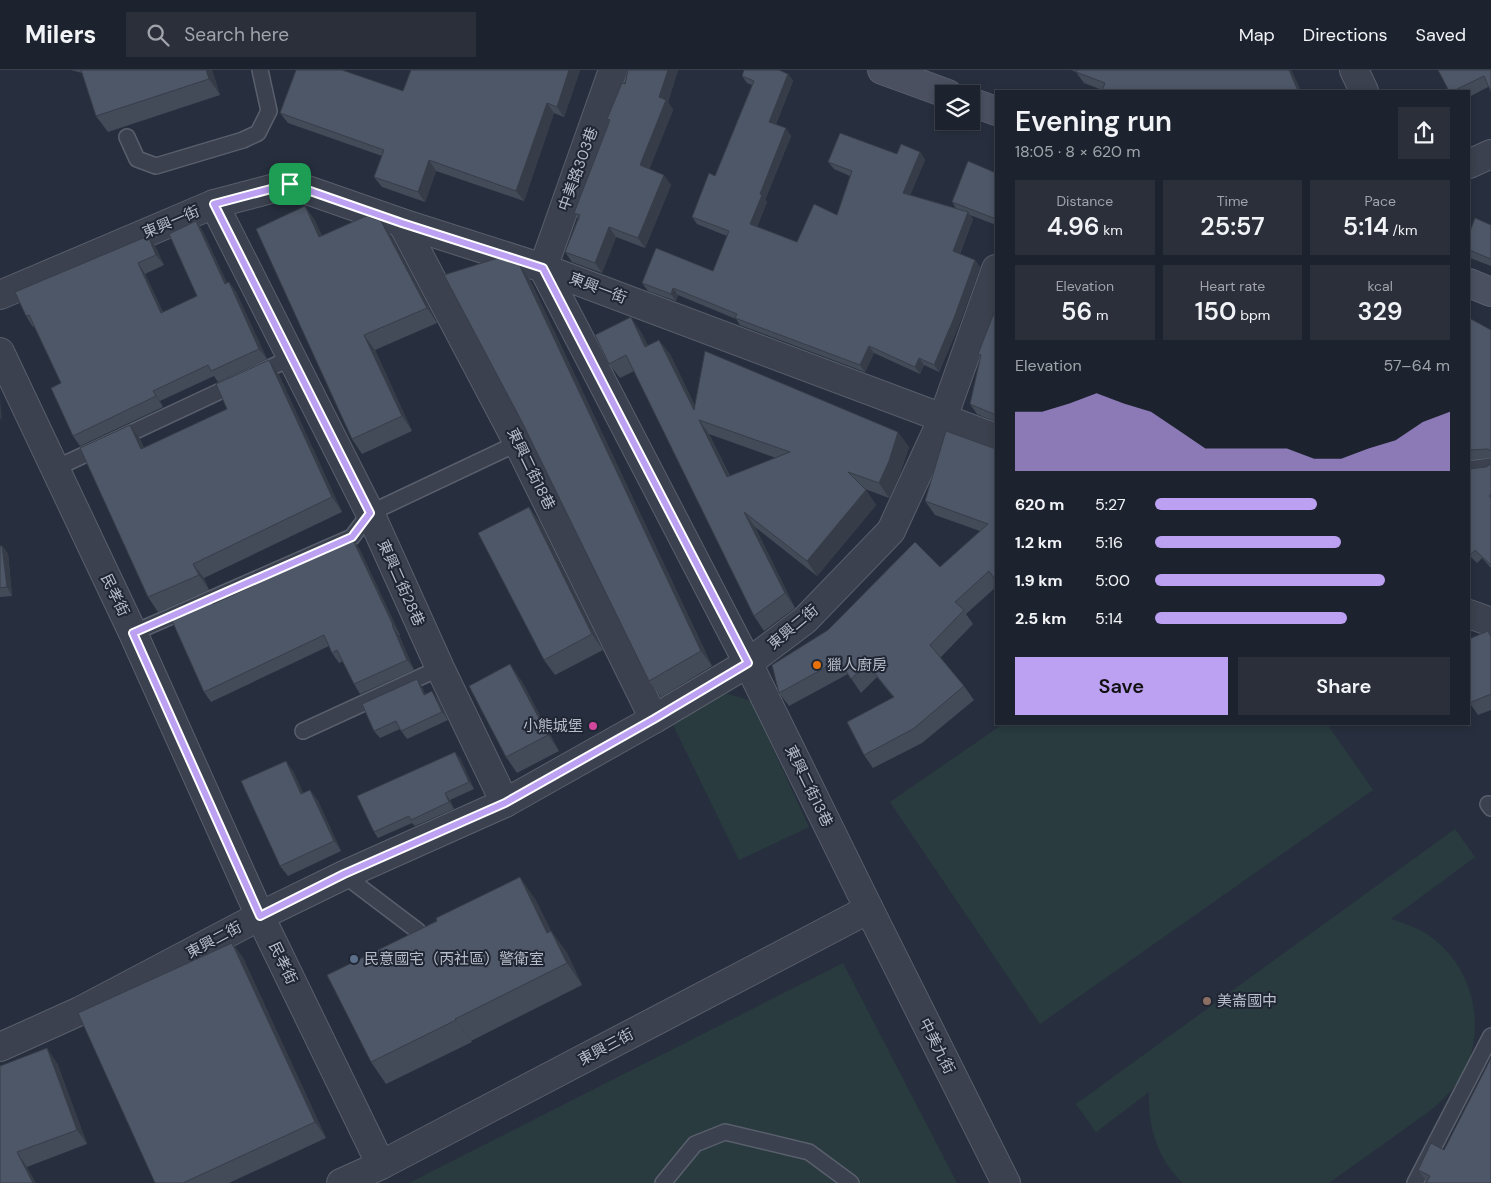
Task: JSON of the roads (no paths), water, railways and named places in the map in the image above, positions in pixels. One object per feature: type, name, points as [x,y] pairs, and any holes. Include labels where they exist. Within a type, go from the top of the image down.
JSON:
[{"type":"street","name":"中美路303巷","points":[[543,268],[614,70]]},
{"type":"street","points":[[882,70],[935,89]]},
{"type":"street","points":[[1354,70],[1364,90]]},
{"type":"street","points":[[980,105],[995,111]]},
{"type":"street","points":[[1470,164],[1491,154]]},
{"type":"street","name":"東興一街","points":[[0,295],[214,204],[290,184],[402,223],[543,268],[995,438]]},
{"type":"street","name":"東興二街28巷","points":[[214,204],[370,513],[440,668],[505,803]]},
{"type":"street","name":"東興二街18巷","points":[[402,223],[518,442],[654,719]]},
{"type":"street","name":"東興二街13巷","points":[[543,268],[748,663],[868,909]]},
{"type":"street","name":"東興二街","points":[[0,1047],[80,1011],[344,874],[505,803],[654,719],[748,663],[806,620],[891,531],[943,418],[995,272]]},
{"type":"street","points":[[1470,283],[1491,292]]},
{"type":"street","name":"民孝街","points":[[0,352],[133,633],[260,916],[382,1165]]},
{"type":"street","points":[[1470,614],[1491,622]]},
{"type":"street","name":"東興三街","points":[[342,1183],[382,1165],[868,909]]},
{"type":"street","name":"中美九街","points":[[868,909],[1006,1183]]},
{"type":"lane","points":[[127,137],[137,159],[156,166],[243,140],[258,133],[269,111],[260,70]]},
{"type":"lane","points":[[54,469],[292,358]]},
{"type":"lane","points":[[133,633],[352,537],[370,513],[518,442]]},
{"type":"lane","points":[[1470,469],[1491,466]]},
{"type":"lane","points":[[303,731],[440,668]]},
{"type":"lane","points":[[344,874],[418,931]]},
{"type":"lane","points":[[1415,1183],[1491,1036]]},
{"type":"lane","points":[[663,1183],[694,1144],[725,1132],[809,1152],[851,1183]]},
{"type":"place","name":"獵人廚房","points":[[817,665]]},
{"type":"place","name":"小熊城堡","points":[[593,726]]},
{"type":"place","name":"民意國宅（丙社區）警衛室","points":[[354,959]]},
{"type":"place","name":"美崙國中","points":[[1207,1001]]}]
